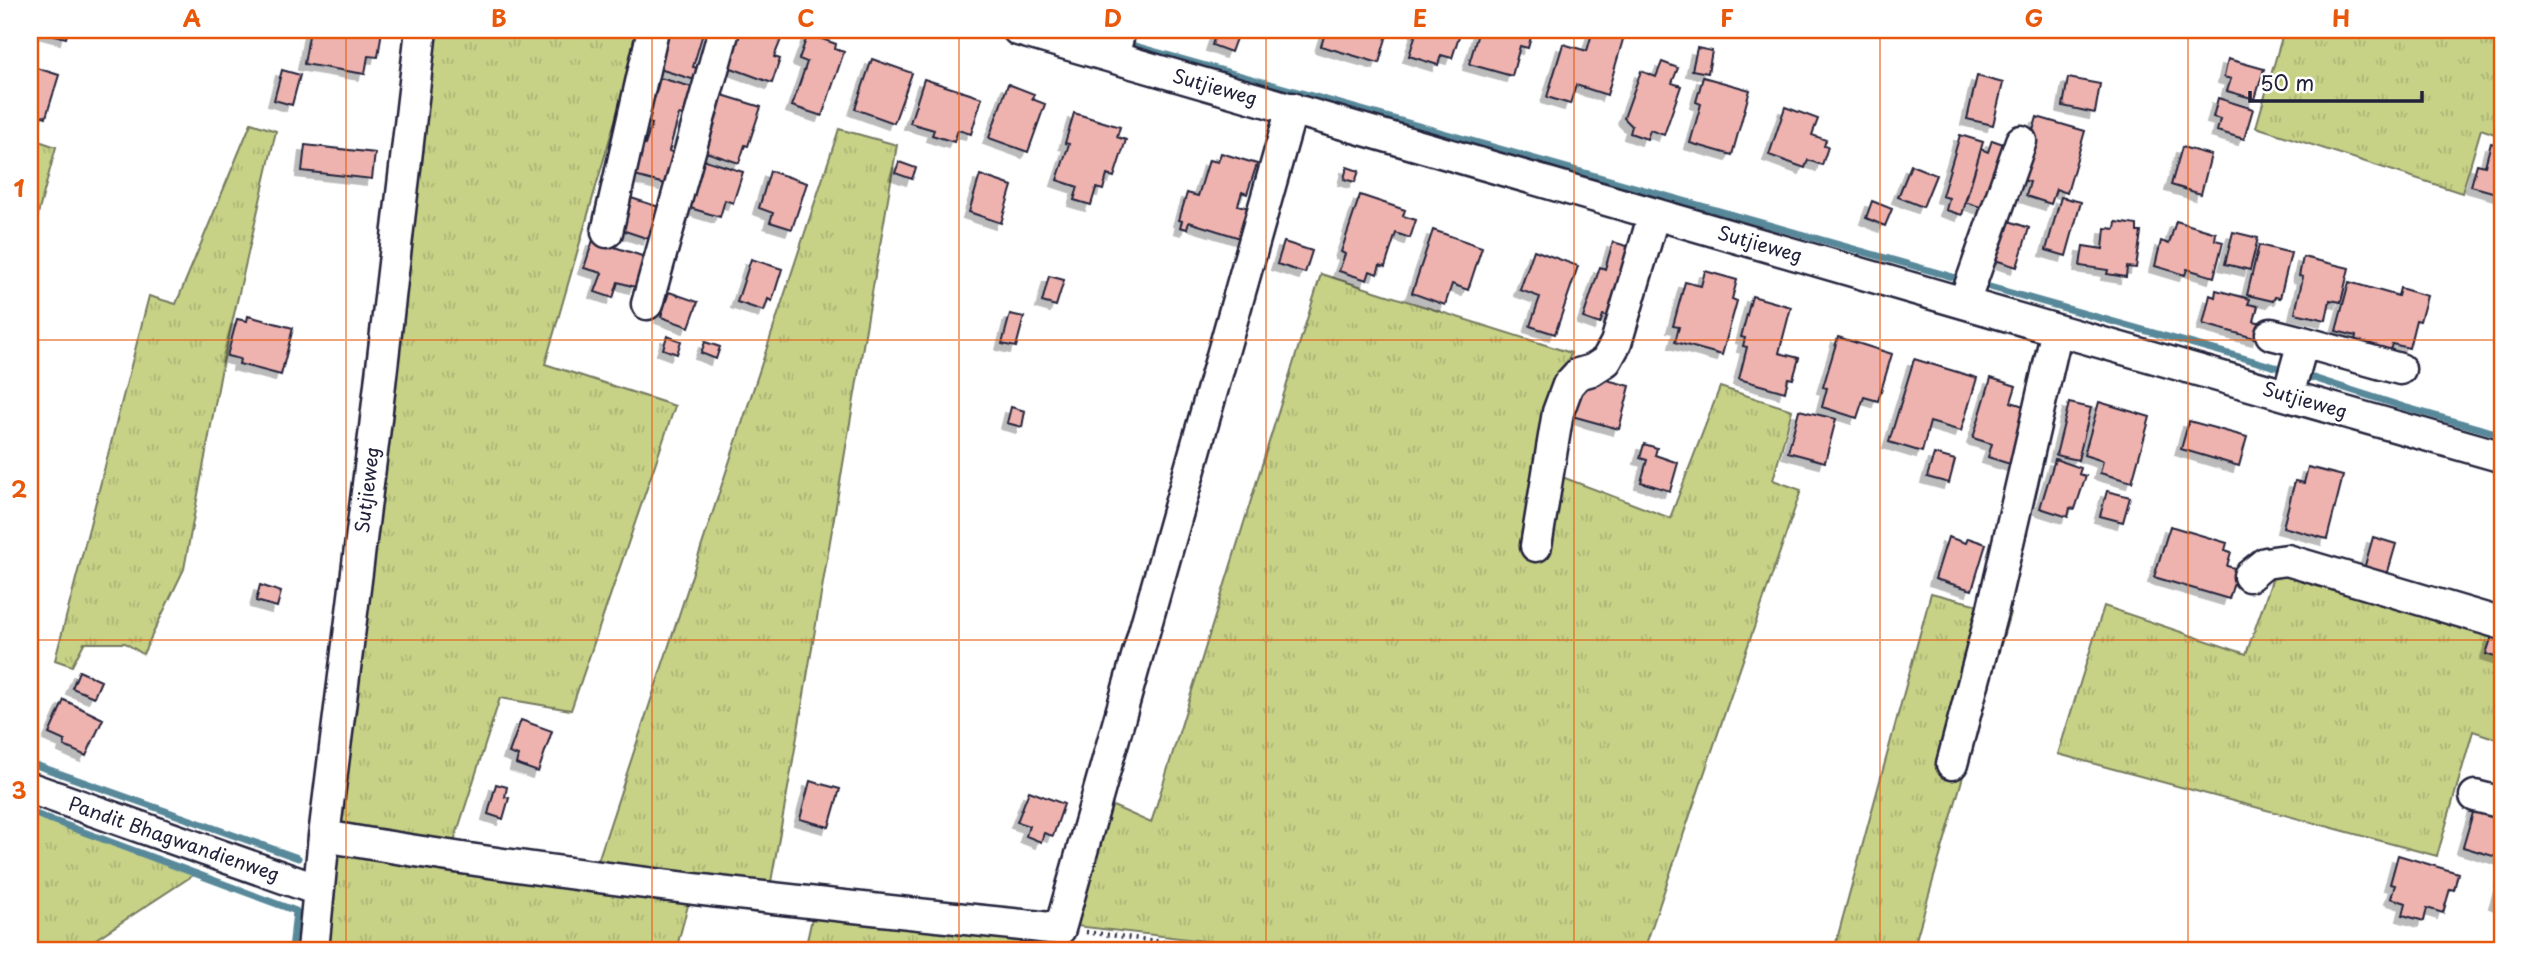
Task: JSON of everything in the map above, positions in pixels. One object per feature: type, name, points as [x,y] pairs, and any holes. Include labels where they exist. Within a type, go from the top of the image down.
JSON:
[{"type":"street","name":"Sutjieweg","points":[[313,950],[324,836],[421,30]]},
{"type":"street","points":[[607,232],[653,30]]},
{"type":"street","points":[[647,304],[724,30]]},
{"type":"street","name":"Sutjieweg","points":[[1017,30],[1117,43],[1292,108],[2503,457]]},
{"type":"street","points":[[324,836],[469,860],[792,901],[1060,929],[1292,108]]},
{"type":"street","points":[[1964,303],[2021,141]]},
{"type":"street","points":[[1536,546],[1559,412],[1568,385],[1578,374],[1606,361],[1616,343],[1654,214]]},
{"type":"street","points":[[1952,764],[1992,612],[2057,330]]},
{"type":"street","points":[[2271,334],[2400,369]]},
{"type":"street","points":[[2288,395],[2303,342]]},
{"type":"street","points":[[2249,576],[2266,563],[2287,560],[2503,625]]},
{"type":"street","name":"Pandit Bhagwandienweg","points":[[30,789],[318,890]]},
{"type":"path","points":[[1060,929],[1224,950]]},
{"type":"green space","points":[[430,30],[641,30],[545,364],[675,406],[571,710],[500,698],[452,848],[338,830]]},
{"type":"green space","points":[[2284,30],[2503,30],[2503,137],[2481,129],[2462,193],[2256,127]]},
{"type":"green space","points":[[251,123],[276,131],[222,367],[184,569],[143,654],[125,643],[84,643],[72,666],[55,660],[149,296],[176,304]]},
{"type":"green space","points":[[839,129],[897,145],[769,893],[595,870]]},
{"type":"green space","points":[[30,138],[56,147],[30,244]]},
{"type":"green space","points":[[1321,274],[1571,353],[1533,466],[1670,518],[1720,387],[1792,410],[1773,480],[1801,490],[1644,950],[1283,950],[1076,926],[1104,802],[1151,823]]},
{"type":"green space","points":[[2276,569],[2503,634],[2503,741],[2473,731],[2437,856],[2058,754],[2104,606],[2246,654]]},
{"type":"green space","points":[[1931,593],[2010,613],[1913,950],[1834,950]]},
{"type":"green space","points":[[35,814],[195,874],[79,950],[30,950],[30,817]]},
{"type":"green space","points":[[333,852],[691,894],[676,950],[321,950]]},
{"type":"green space","points":[[814,909],[1067,938],[1064,950],[805,950]]},
{"type":"building","points":[[68,30],[66,38],[44,32]]},
{"type":"building","points":[[310,30],[382,30],[378,57],[368,56],[365,74],[304,64]]},
{"type":"building","points":[[667,30],[704,30],[693,67],[698,68],[695,80],[656,68]]},
{"type":"building","points":[[734,30],[760,30],[782,37],[774,57],[780,59],[772,83],[726,66]]},
{"type":"building","points":[[1217,30],[1239,30],[1231,52],[1212,45]]},
{"type":"building","points":[[1326,30],[1388,31],[1379,63],[1321,46]]},
{"type":"building","points":[[1417,30],[1461,30],[1452,58],[1441,55],[1438,65],[1409,56]]},
{"type":"building","points":[[1479,30],[1533,30],[1528,48],[1520,46],[1512,76],[1469,64]]},
{"type":"building","points":[[1593,30],[1624,36],[1607,95],[1576,85],[1570,104],[1547,97],[1563,44],[1587,51]]},
{"type":"building","points":[[808,34],[836,44],[835,49],[844,52],[822,116],[792,106],[807,62],[799,59]]},
{"type":"building","points":[[1697,48],[1712,51],[1708,73],[1692,70]]},
{"type":"building","points":[[872,59],[912,73],[894,123],[855,109]]},
{"type":"building","points":[[2228,59],[2264,69],[2255,99],[2227,91],[2231,79],[2224,77]]},
{"type":"building","points":[[1662,62],[1678,68],[1672,83],[1681,86],[1664,135],[1650,130],[1647,139],[1630,133],[1632,126],[1624,118],[1641,71],[1656,77]]},
{"type":"building","points":[[30,66],[59,75],[46,117],[30,112]]},
{"type":"building","points":[[282,70],[300,75],[292,105],[274,100]]},
{"type":"building","points":[[1977,76],[2003,83],[1993,125],[1967,119]]},
{"type":"building","points":[[1703,77],[1750,90],[1732,155],[1690,143],[1701,104],[1696,102]]},
{"type":"building","points":[[660,78],[692,87],[683,116],[679,115],[669,151],[674,153],[665,184],[627,174],[636,142],[645,145],[652,124],[642,121],[649,95],[655,97]]},
{"type":"building","points":[[2068,78],[2100,84],[2095,113],[2063,106]]},
{"type":"building","points":[[924,79],[982,98],[971,134],[958,130],[954,142],[932,135],[934,130],[910,123]]},
{"type":"building","points":[[1008,84],[1034,94],[1032,99],[1045,104],[1028,152],[989,138]]},
{"type":"building","points":[[719,94],[761,107],[748,146],[745,145],[739,163],[706,152],[713,130],[708,129]]},
{"type":"building","points":[[2218,98],[2253,109],[2244,139],[2217,131],[2220,119],[2213,117]]},
{"type":"building","points":[[1785,107],[1818,119],[1812,135],[1826,140],[1824,146],[1828,147],[1822,165],[1808,160],[1805,168],[1769,155]]},
{"type":"building","points":[[1074,113],[1120,127],[1117,137],[1126,140],[1114,177],[1107,175],[1103,190],[1096,188],[1091,205],[1074,200],[1078,187],[1057,180],[1069,144],[1065,143]]},
{"type":"building","points":[[2037,117],[2085,131],[2067,193],[2056,189],[2051,204],[2026,196],[2030,182],[2019,179]]},
{"type":"building","points":[[1960,135],[1983,142],[1962,215],[1946,210],[1949,198],[1942,196]]},
{"type":"building","points":[[1992,140],[2006,145],[1996,212],[1965,202],[1981,149],[1988,152]]},
{"type":"building","points":[[2491,143],[2503,146],[2503,195],[2471,186],[2477,164],[2485,166]]},
{"type":"building","points":[[305,145],[375,153],[372,179],[302,171]]},
{"type":"building","points":[[2182,147],[2211,155],[2201,194],[2171,185]]},
{"type":"building","points":[[1221,153],[1257,164],[1247,194],[1242,192],[1238,205],[1259,211],[1250,241],[1189,222],[1187,229],[1180,227],[1182,221],[1179,220],[1187,193],[1198,196],[1209,160],[1218,162]]},
{"type":"building","points":[[702,159],[743,172],[733,203],[725,200],[720,217],[687,207]]},
{"type":"building","points":[[899,162],[916,168],[912,179],[895,173]]},
{"type":"building","points":[[1911,165],[1936,175],[1923,207],[1898,197]]},
{"type":"building","points":[[1347,167],[1359,171],[1355,182],[1344,179]]},
{"type":"building","points":[[770,171],[807,183],[792,229],[770,222],[773,213],[759,208]]},
{"type":"building","points":[[980,175],[1012,186],[1001,223],[969,212]]},
{"type":"building","points":[[1360,195],[1405,210],[1403,216],[1416,220],[1410,238],[1396,233],[1385,267],[1380,265],[1377,274],[1370,271],[1367,280],[1339,271],[1345,254],[1341,252]]},
{"type":"building","points":[[628,197],[659,207],[649,239],[619,229]]},
{"type":"building","points":[[2061,197],[2081,202],[2066,256],[2046,250]]},
{"type":"building","points":[[1872,201],[1892,209],[1885,226],[1866,218]]},
{"type":"building","points":[[2009,221],[2029,228],[2017,267],[1995,260]]},
{"type":"building","points":[[2176,221],[2216,233],[2215,240],[2223,242],[2214,277],[2187,269],[2185,275],[2155,266],[2161,241],[2169,244]]},
{"type":"building","points":[[2116,222],[2137,225],[2137,232],[2141,232],[2136,268],[2127,267],[2126,277],[2107,274],[2108,270],[2080,266],[2083,246],[2103,249],[2105,228],[2115,229]]},
{"type":"building","points":[[1433,230],[1482,247],[1468,290],[1452,284],[1445,305],[1412,293]]},
{"type":"building","points":[[2233,232],[2258,238],[2250,270],[2225,264]]},
{"type":"building","points":[[593,240],[645,257],[635,287],[618,282],[613,298],[595,292],[602,273],[584,268]]},
{"type":"building","points":[[1284,242],[1312,251],[1305,273],[1277,264]]},
{"type":"building","points":[[1613,242],[1640,250],[1617,320],[1603,315],[1600,324],[1583,318],[1600,267],[1605,269]]},
{"type":"building","points":[[2259,245],[2291,253],[2280,298],[2275,297],[2273,301],[2247,295]]},
{"type":"building","points":[[1534,250],[1578,266],[1555,334],[1530,326],[1540,297],[1520,290]]},
{"type":"building","points":[[2303,257],[2349,268],[2341,302],[2330,300],[2326,320],[2295,313],[2303,277],[2299,276]]},
{"type":"building","points":[[751,259],[782,269],[772,301],[768,299],[764,311],[737,302]]},
{"type":"building","points":[[1705,271],[1737,280],[1732,299],[1737,301],[1722,355],[1675,342],[1679,327],[1673,326],[1685,282],[1701,286]]},
{"type":"building","points":[[1049,276],[1064,280],[1056,306],[1042,302]]},
{"type":"building","points":[[2349,282],[2398,296],[2400,288],[2427,296],[2420,321],[2416,320],[2409,348],[2392,344],[2388,356],[2354,344],[2356,336],[2336,331]]},
{"type":"building","points":[[2216,290],[2250,299],[2248,304],[2258,306],[2254,321],[2262,323],[2258,339],[2203,324],[2210,295],[2215,297]]},
{"type":"building","points":[[669,292],[698,302],[689,327],[661,317]]},
{"type":"building","points":[[1752,296],[1791,307],[1779,353],[1799,358],[1793,379],[1788,378],[1785,392],[1739,379],[1747,347],[1743,346],[1745,338],[1741,337]]},
{"type":"building","points":[[1010,314],[1024,317],[1016,347],[1002,344]]},
{"type":"building","points":[[248,316],[293,328],[281,375],[239,364],[240,359],[227,356],[237,319],[247,321]]},
{"type":"building","points":[[667,336],[681,341],[677,354],[663,349]]},
{"type":"building","points":[[1838,337],[1892,354],[1878,401],[1864,397],[1857,418],[1822,407],[1827,388],[1823,387]]},
{"type":"building","points":[[705,342],[720,347],[716,359],[701,353]]},
{"type":"building","points":[[1914,359],[1977,378],[1961,431],[1930,422],[1922,452],[1889,442]]},
{"type":"building","points":[[1583,374],[1630,386],[1619,429],[1572,416]]},
{"type":"building","points":[[1991,378],[2016,386],[2011,402],[2027,407],[2013,465],[1988,457],[1992,444],[1973,438]]},
{"type":"building","points":[[2099,402],[2150,417],[2132,482],[2100,473],[2103,461],[2084,455]]},
{"type":"building","points":[[2069,403],[2091,408],[2078,460],[2056,455]]},
{"type":"building","points":[[1011,407],[1025,411],[1022,427],[1007,423]]},
{"type":"building","points":[[1799,410],[1836,419],[1825,462],[1788,452]]},
{"type":"building","points":[[2189,421],[2247,437],[2239,466],[2181,449]]},
{"type":"building","points":[[1644,444],[1657,448],[1655,455],[1678,463],[1670,491],[1641,482],[1647,460],[1640,458]]},
{"type":"building","points":[[1934,454],[1955,460],[1949,483],[1927,477]]},
{"type":"building","points":[[2055,459],[2081,468],[2079,474],[2086,476],[2075,509],[2070,508],[2068,517],[2040,508]]},
{"type":"building","points":[[2308,467],[2343,476],[2327,539],[2283,527],[2295,481],[2304,483]]},
{"type":"building","points":[[2107,491],[2130,497],[2123,522],[2100,516]]},
{"type":"building","points":[[2170,526],[2227,543],[2225,550],[2231,552],[2227,566],[2238,569],[2229,599],[2154,577]]},
{"type":"building","points":[[1948,537],[1966,543],[1968,538],[1986,544],[1972,590],[1935,579]]},
{"type":"building","points":[[2373,537],[2396,544],[2387,575],[2364,569]]},
{"type":"building","points":[[260,585],[281,592],[277,607],[256,601]]},
{"type":"building","points":[[2492,636],[2503,640],[2501,659],[2486,654]]},
{"type":"building","points":[[79,671],[101,681],[94,697],[72,688]]},
{"type":"building","points":[[64,700],[103,719],[86,756],[64,746],[65,741],[49,734]]},
{"type":"building","points":[[521,720],[552,731],[538,772],[516,764],[518,756],[509,753]]},
{"type":"building","points":[[810,781],[840,789],[829,827],[800,819]]},
{"type":"building","points":[[496,784],[507,787],[505,797],[509,798],[503,819],[488,814]]},
{"type":"building","points":[[1029,791],[1064,804],[1053,836],[1044,833],[1041,842],[1026,836],[1029,826],[1017,822]]},
{"type":"building","points":[[2477,799],[2503,807],[2503,859],[2463,847]]},
{"type":"building","points":[[2398,855],[2458,873],[2454,890],[2450,889],[2443,913],[2427,908],[2424,921],[2403,915],[2406,903],[2391,898],[2395,885],[2390,884]]},
{"type":"building","points":[[2503,875],[2503,905],[2495,902]]},
{"type":"waterway","points":[[1076,30],[1108,39]]},
{"type":"waterway","points":[[1128,44],[1960,279]]},
{"type":"waterway","points":[[1979,284],[2286,370]]},
{"type":"waterway","points":[[2304,375],[2503,435]]},
{"type":"waterway","points":[[30,763],[298,858]]},
{"type":"waterway","points":[[30,812],[296,911],[292,950]]}]
